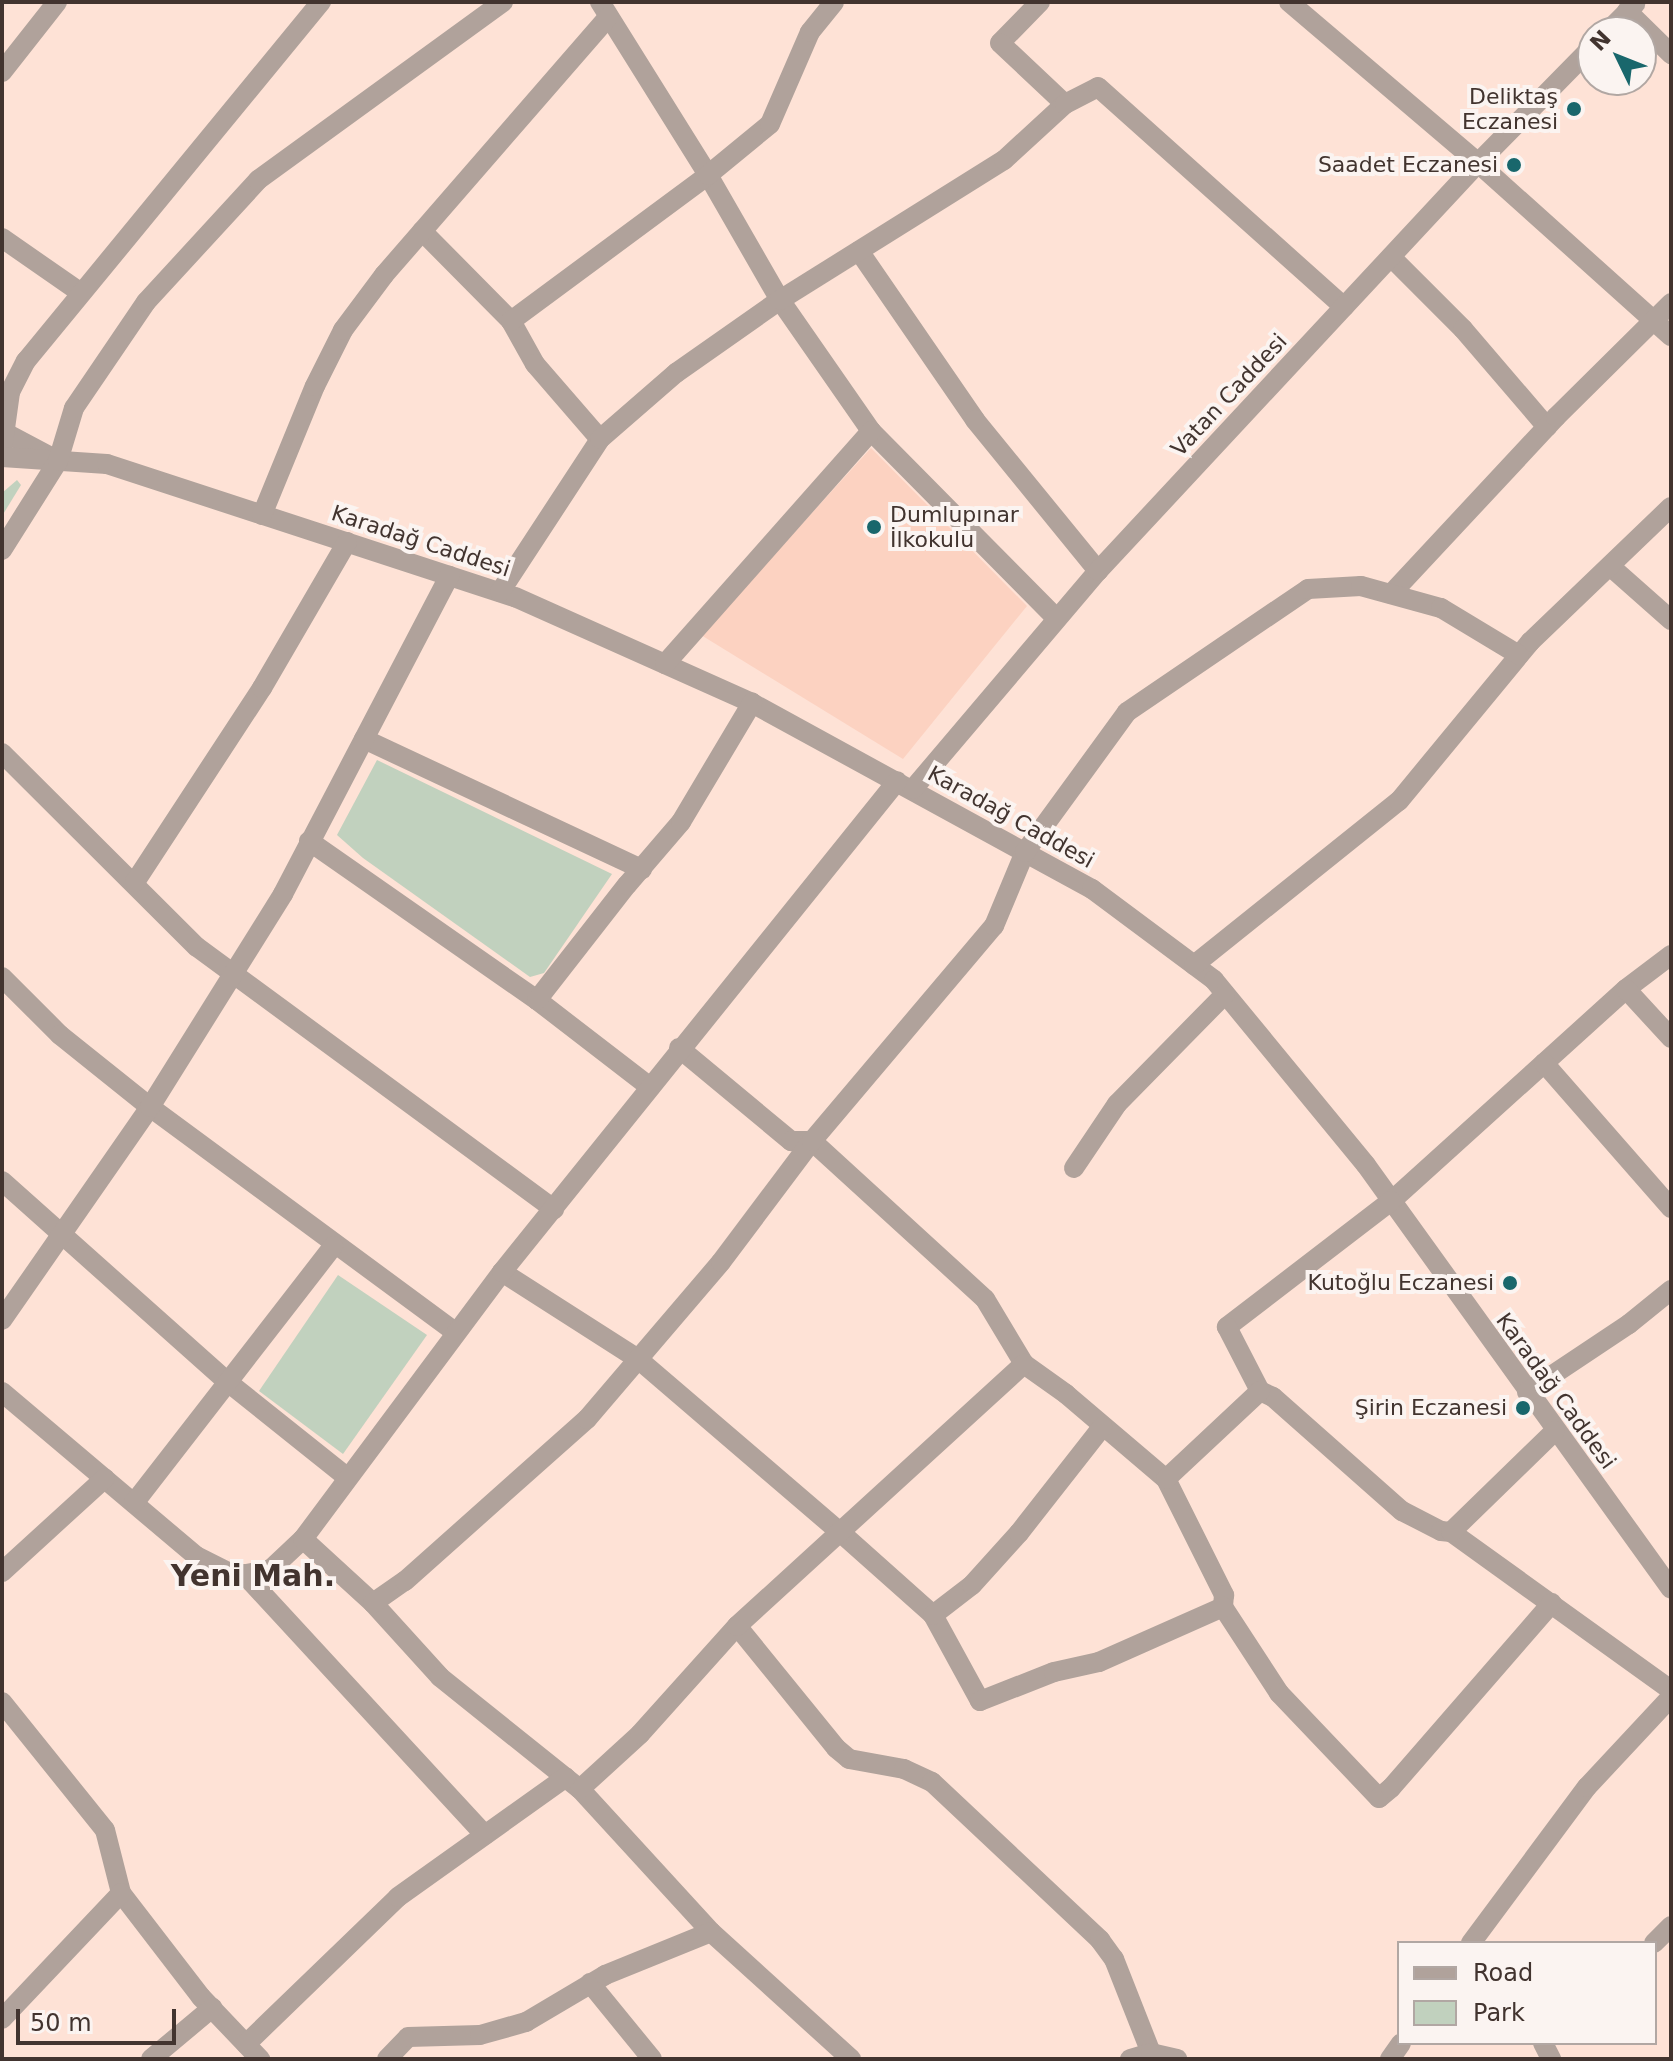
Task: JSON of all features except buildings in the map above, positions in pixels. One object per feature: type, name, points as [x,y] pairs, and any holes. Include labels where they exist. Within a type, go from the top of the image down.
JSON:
[{"type":"street","points":[[2,72],[57,2]]},
{"type":"street","points":[[58,461],[3,438],[10,392],[26,361],[321,2]]},
{"type":"street","points":[[2,550],[58,461],[74,408],[146,302],[258,180],[503,2]]},
{"type":"street","points":[[511,321],[708,175],[770,124],[810,32],[834,2]]},
{"type":"street","points":[[1289,2],[1478,163],[1671,336]]},
{"type":"street","points":[[1032,5],[1000,43],[1065,104]]},
{"type":"street","points":[[1632,7],[1671,54]]},
{"type":"street","points":[[262,515],[315,386],[343,330],[604,9],[708,175],[780,300],[871,431],[1057,619]]},
{"type":"street","name":"Vatan Caddesi","points":[[244,1574],[271,1569],[303,1539],[502,1272],[679,1048],[905,785],[1098,571],[1478,163],[1577,62]]},
{"type":"street","points":[[500,592],[600,439],[676,373],[780,300],[1004,160],[1065,104],[1098,87],[1344,307]]},
{"type":"street","points":[[422,231],[511,321],[535,364],[600,439]]},
{"type":"street","points":[[2,238],[81,293]]},
{"type":"street","points":[[859,251],[975,420],[1098,571]]},
{"type":"street","points":[[1391,257],[1463,329],[1547,427]]},
{"type":"street","points":[[1391,594],[1547,427],[1671,303]]},
{"type":"street","points":[[665,664],[871,431]]},
{"type":"street","name":"Karadağ Caddesi","points":[[2,457],[107,464],[500,592],[752,703],[1092,889],[1194,965],[1225,994],[1391,1201],[1671,1589]]},
{"type":"street","points":[[1194,965],[1399,801],[1519,655],[1671,507]]},
{"type":"street","points":[[135,882],[262,688],[347,542]]},
{"type":"street","points":[[1611,567],[1671,620]]},
{"type":"street","points":[[2,1320],[150,1107],[234,977],[449,576]]},
{"type":"street","points":[[373,1603],[405,1581],[576,1429],[721,1262],[812,1141],[994,926],[1025,852],[1127,712],[1308,589],[1361,586],[1441,608],[1519,655]]},
{"type":"street","points":[[537,1000],[681,822],[752,703]]},
{"type":"street","points":[[364,739],[642,869]]},
{"type":"street","points":[[2,753],[197,947],[554,1209]]},
{"type":"street","points":[[309,841],[537,1000],[650,1087]]},
{"type":"street","points":[[1671,955],[1626,989],[1391,1201],[1227,1327],[1260,1391],[1273,1397],[1402,1511],[1441,1531],[1451,1532],[1671,1690]]},
{"type":"street","points":[[2,977],[60,1035],[150,1107],[333,1246],[456,1333]]},
{"type":"street","points":[[1626,989],[1671,1038]]},
{"type":"street","points":[[1074,1168],[1117,1104],[1225,994]]},
{"type":"street","points":[[679,1048],[791,1141],[812,1141],[985,1299],[1024,1364],[1066,1394],[1166,1479],[1224,1595],[1223,1607],[1279,1693],[1379,1798],[1552,1603]]},
{"type":"street","points":[[1544,1063],[1671,1208]]},
{"type":"street","points":[[2,1181],[229,1383],[348,1478]]},
{"type":"street","points":[[134,1503],[333,1246]]},
{"type":"street","points":[[502,1272],[638,1359],[933,1615],[980,1701],[1054,1672],[1099,1662],[1223,1607]]},
{"type":"street","points":[[1527,1392],[1629,1324],[1671,1290]]},
{"type":"street","points":[[2,1702],[105,1830],[121,1893],[212,2008],[253,2052],[398,1897],[485,1835],[573,1783],[640,1734],[737,1626],[1024,1364]]},
{"type":"street","points":[[1166,1479],[1260,1391]]},
{"type":"street","points":[[2,1392],[196,1556],[236,1576],[244,1574],[485,1835]]},
{"type":"street","points":[[933,1615],[972,1585],[1019,1533],[1102,1427]]},
{"type":"street","points":[[1451,1532],[1555,1431]]},
{"type":"street","points":[[2,1572],[105,1478]]},
{"type":"street","points":[[303,1539],[373,1603],[440,1677],[573,1783],[711,1932],[851,2059]]},
{"type":"street","points":[[737,1626],[836,1748],[849,1759],[904,1769],[932,1782],[1100,1940],[1114,1959],[1151,2053]]},
{"type":"street","points":[[1472,1941],[1587,1787],[1671,1697]]},
{"type":"street","points":[[2,2019],[121,1893]]},
{"type":"street","points":[[1656,1941],[1671,1926]]},
{"type":"street","points":[[387,2059],[408,2037],[480,2035],[526,2022],[590,1983],[711,1932]]},
{"type":"street","points":[[590,1983],[652,2059]]},
{"type":"street","points":[[151,2059],[212,2008]]},
{"type":"street","points":[[1130,2059],[1151,2053],[1177,2059]]},
{"type":"shaded area","name":"Dumlupınar İlkokulu","points":[[871,448],[1027,606],[903,759],[701,635]]},
{"type":"green space","points":[[17,480],[21,485],[2,516],[2,493]]},
{"type":"green space","points":[[377,760],[612,874],[544,973],[530,977],[363,858],[337,835]]},
{"type":"green space","points":[[338,1275],[427,1335],[343,1454],[259,1391]]},
{"type":"place","name":"Deliktaş Eczanesi","points":[[1574,109]]},
{"type":"place","name":"Saadet Eczanesi","points":[[1514,165]]},
{"type":"place","name":"Dumlupınar İlkokulu","points":[[874,527]]},
{"type":"place","name":"Kutoğlu Eczanesi","points":[[1510,1283]]},
{"type":"place","name":"Şirin Eczanesi","points":[[1523,1408]]},
{"type":"district","name":"Yeni Mah.","points":[[253,1576]]}]
